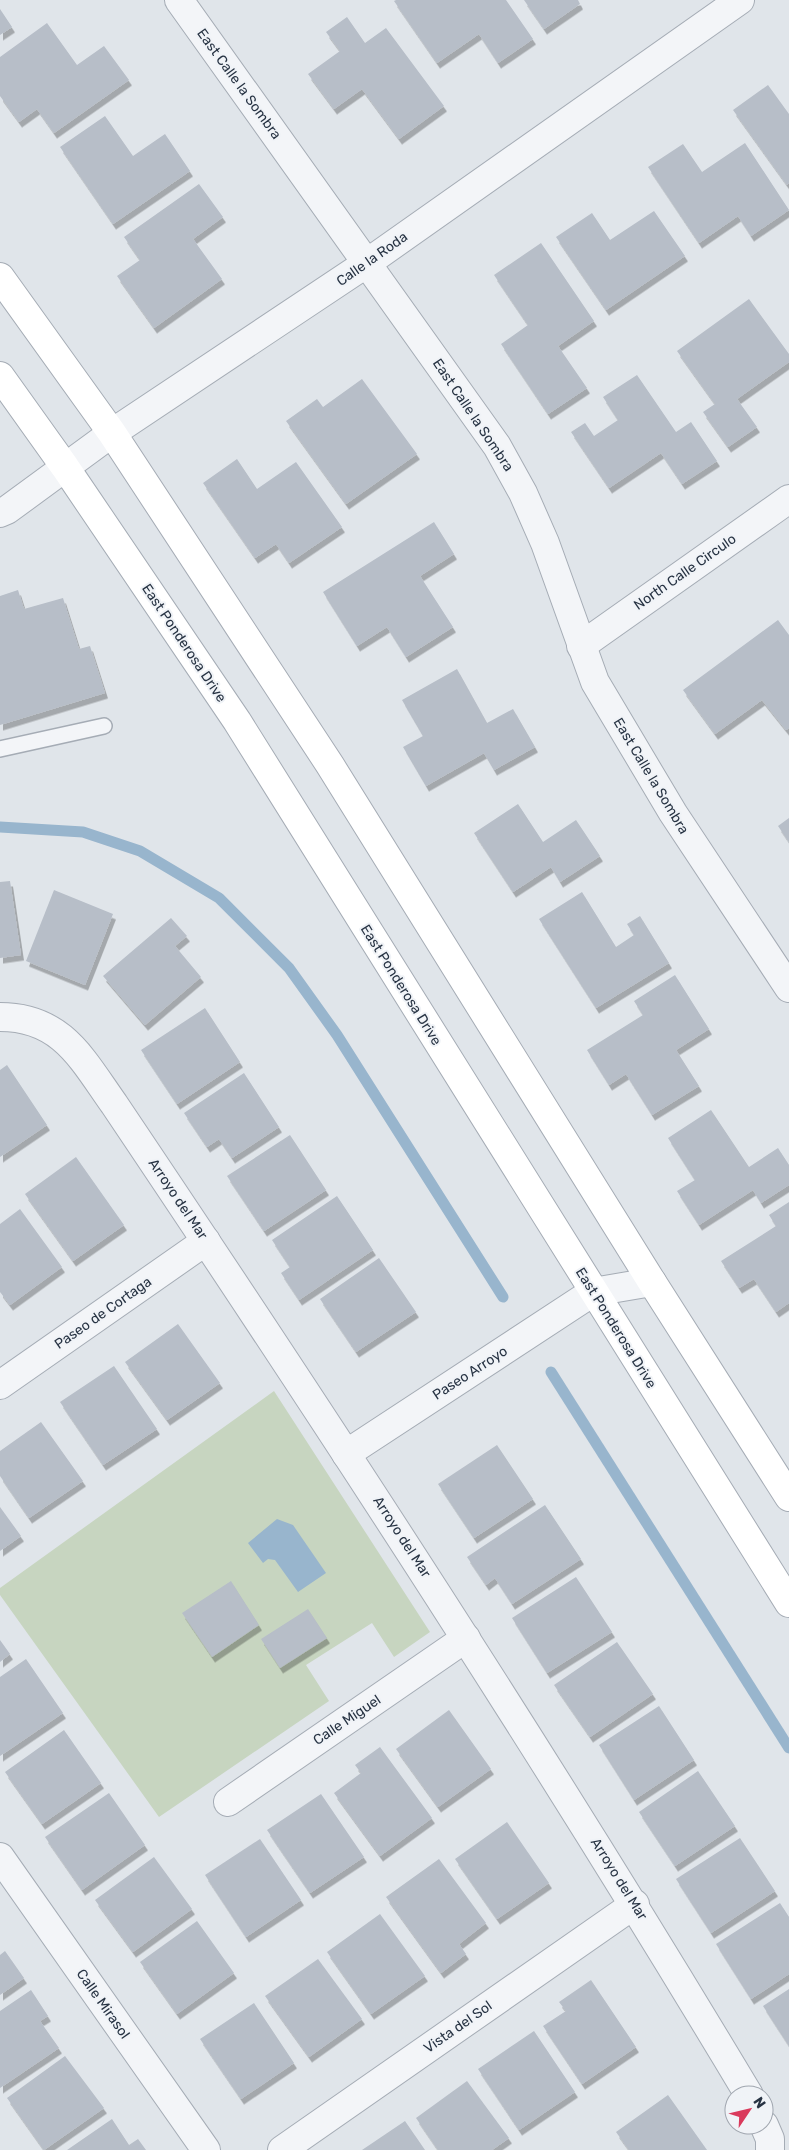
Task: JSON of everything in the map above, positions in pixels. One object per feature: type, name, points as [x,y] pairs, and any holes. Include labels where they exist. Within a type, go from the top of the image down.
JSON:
[{"type":"main road","points":[[0,277],[112,433],[330,764],[652,1282],[789,1497]]},
{"type":"main road","name":"East Ponderosa Drive","points":[[0,376],[65,467],[237,721],[789,1603]]},
{"type":"street","name":"East Calle la Sombra","points":[[179,0],[497,446],[523,493],[545,543],[594,682],[673,813],[789,988]]},
{"type":"street","name":"Calle la Roda","points":[[0,512],[7,510],[112,433],[368,263],[740,0]]},
{"type":"street","name":"North Calle Circulo","points":[[581,646],[789,498]]},
{"type":"street","name":"Arroyo del Mar","points":[[8,1017],[46,1025],[76,1050],[206,1241],[466,1638],[634,1904],[743,2085]]},
{"type":"street","name":"Paseo de Cortaga","points":[[0,1384],[206,1241]]},
{"type":"street","points":[[593,1292],[652,1282]]},
{"type":"street","name":"Paseo Arroyo","points":[[346,1454],[593,1292]]},
{"type":"street","name":"Calle Miguel","points":[[228,1802],[466,1638]]},
{"type":"street","name":"Calle Mirasol","points":[[0,1857],[206,2150]]},
{"type":"street","name":"Vista del Sol","points":[[282,2150],[634,1904]]},
{"type":"street","points":[[768,2135],[770,2150]]},
{"type":"lane","points":[[0,749],[104,726]]},
{"type":"green space","points":[[274,1391],[430,1632],[394,1657],[372,1623],[306,1665],[329,1701],[159,1817],[0,1595],[0,1588]]},
{"type":"water","points":[[277,1519],[293,1525],[326,1573],[298,1592],[275,1560],[268,1559],[263,1563],[248,1543]]},
{"type":"building","points":[[506,0],[533,39],[498,63],[479,34],[437,63],[394,1]]},
{"type":"building","points":[[524,0],[578,0],[580,4],[544,29]]},
{"type":"building","points":[[0,9],[12,27],[0,35]]},
{"type":"building","points":[[347,17],[365,43],[386,28],[444,106],[399,139],[362,89],[334,109],[308,74],[340,51],[326,32]]},
{"type":"building","points":[[47,23],[77,65],[104,46],[129,80],[54,133],[37,109],[19,122],[0,96],[0,57]]},
{"type":"building","points":[[768,85],[789,114],[789,183],[787,185],[733,110]]},
{"type":"building","points":[[105,116],[133,156],[165,134],[190,171],[113,224],[60,147]]},
{"type":"building","points":[[745,143],[789,210],[751,236],[738,216],[699,243],[648,167],[683,144],[702,172]]},
{"type":"building","points":[[199,184],[223,217],[193,239],[222,279],[154,328],[117,276],[140,260],[124,237]]},
{"type":"building","points":[[654,211],[685,256],[606,310],[556,237],[592,213],[610,240]]},
{"type":"building","points":[[541,243],[594,321],[558,346],[587,388],[548,414],[501,344],[528,325],[494,275]]},
{"type":"building","points":[[749,299],[789,354],[789,362],[737,399],[757,427],[728,447],[703,412],[715,404],[677,351]]},
{"type":"building","points":[[637,375],[676,432],[691,422],[717,461],[682,484],[661,453],[609,488],[571,432],[585,423],[594,436],[618,420],[603,397]]},
{"type":"building","points":[[362,379],[417,454],[346,504],[286,421],[317,399],[323,407]]},
{"type":"building","points":[[237,459],[257,489],[296,462],[342,527],[289,563],[276,544],[255,558],[203,483]]},
{"type":"building","points":[[434,522],[454,554],[420,576],[453,627],[406,657],[387,627],[357,646],[323,592]]},
{"type":"building","points":[[18,590],[24,609],[63,598],[79,649],[90,646],[105,693],[0,725],[0,596]]},
{"type":"building","points":[[778,620],[789,635],[789,728],[786,730],[762,700],[715,734],[683,690]]},
{"type":"building","points":[[457,669],[487,723],[513,709],[535,747],[494,770],[484,753],[426,786],[403,747],[423,736],[402,700]]},
{"type":"building","points":[[518,804],[543,842],[576,820],[600,856],[560,882],[551,867],[513,892],[474,833]]},
{"type":"building","points":[[789,818],[789,842],[778,826]]},
{"type":"building","points":[[10,881],[21,955],[0,958],[0,882]]},
{"type":"building","points":[[54,890],[113,914],[85,985],[26,961]]},
{"type":"building","points":[[582,892],[616,947],[634,935],[627,924],[640,916],[669,963],[596,1008],[539,919]]},
{"type":"building","points":[[171,918],[187,936],[175,946],[201,977],[145,1025],[103,976]]},
{"type":"building","points":[[675,975],[709,1029],[676,1050],[699,1086],[652,1115],[626,1074],[609,1085],[587,1050],[643,1015],[634,1001]]},
{"type":"building","points":[[205,1008],[240,1062],[177,1104],[141,1050]]},
{"type":"building","points":[[7,1065],[47,1125],[0,1157],[0,1070]]},
{"type":"building","points":[[244,1073],[279,1127],[232,1158],[219,1139],[207,1147],[184,1113]]},
{"type":"building","points":[[711,1110],[749,1167],[778,1148],[789,1165],[789,1185],[761,1203],[753,1190],[699,1225],[677,1191],[695,1180],[668,1138]]},
{"type":"building","points":[[290,1135],[326,1190],[264,1231],[227,1176]]},
{"type":"building","points":[[76,1157],[124,1225],[73,1261],[25,1194]]},
{"type":"building","points":[[337,1196],[373,1250],[299,1300],[281,1273],[290,1267],[272,1240]]},
{"type":"building","points":[[789,1202],[789,1303],[776,1312],[754,1279],[739,1288],[721,1261],[776,1226],[769,1215]]},
{"type":"building","points":[[20,1209],[62,1267],[10,1305],[0,1292],[0,1224]]},
{"type":"building","points":[[379,1258],[416,1312],[356,1352],[320,1299]]},
{"type":"building","points":[[178,1324],[220,1383],[167,1420],[125,1362]]},
{"type":"building","points":[[114,1366],[157,1429],[103,1465],[60,1402]]},
{"type":"building","points":[[41,1422],[83,1481],[29,1518],[0,1476],[0,1451]]},
{"type":"building","points":[[497,1445],[533,1499],[474,1538],[438,1484]]},
{"type":"building","points":[[545,1505],[581,1559],[512,1604],[495,1578],[486,1585],[467,1557]]},
{"type":"building","points":[[0,1507],[21,1536],[0,1551]]},
{"type":"building","points":[[576,1577],[612,1632],[547,1673],[512,1618]]},
{"type":"building","points":[[231,1581],[259,1625],[212,1657],[182,1613]]},
{"type":"building","points":[[308,1609],[327,1638],[280,1668],[261,1639]]},
{"type":"building","points":[[0,1640],[10,1654],[0,1662]]},
{"type":"building","points":[[617,1642],[653,1694],[590,1737],[554,1685]]},
{"type":"building","points":[[26,1659],[63,1713],[0,1756],[0,1677]]},
{"type":"building","points":[[659,1706],[694,1760],[634,1800],[599,1745]]},
{"type":"building","points":[[449,1710],[491,1769],[438,1807],[396,1749]]},
{"type":"building","points":[[64,1730],[101,1783],[42,1824],[5,1772]]},
{"type":"building","points":[[380,1747],[432,1818],[380,1856],[334,1793],[361,1773],[355,1765]]},
{"type":"building","points":[[698,1771],[735,1826],[675,1866],[639,1812]]},
{"type":"building","points":[[109,1793],[145,1845],[82,1890],[45,1837]]},
{"type":"building","points":[[321,1794],[364,1857],[310,1893],[267,1830]]},
{"type":"building","points":[[507,1822],[549,1883],[497,1919],[455,1859]]},
{"type":"building","points":[[740,1838],[775,1891],[711,1933],[676,1879]]},
{"type":"building","points":[[260,1839],[301,1900],[246,1937],[205,1875]]},
{"type":"building","points":[[154,1857],[192,1909],[133,1952],[95,1900]]},
{"type":"building","points":[[439,1859],[486,1923],[459,1944],[466,1954],[441,1973],[386,1897]]},
{"type":"building","points":[[780,1903],[789,1917],[789,1974],[751,1999],[716,1944]]},
{"type":"building","points":[[380,1914],[425,1976],[371,2014],[327,1952]]},
{"type":"building","points":[[197,1921],[234,1973],[177,2014],[140,1962]]},
{"type":"building","points":[[5,1951],[24,1978],[0,1995],[0,1955]]},
{"type":"building","points":[[318,1959],[362,2019],[309,2057],[265,1996]]},
{"type":"building","points":[[591,1980],[636,2047],[582,2084],[543,2026],[566,2011],[559,2002]]},
{"type":"building","points":[[789,1989],[789,2046],[763,2006]]},
{"type":"building","points":[[31,1990],[48,2016],[40,2021],[59,2048],[0,2088],[0,2011]]},
{"type":"building","points":[[254,2003],[294,2063],[241,2099],[200,2039]]},
{"type":"building","points":[[534,2031],[575,2092],[519,2130],[478,2069]]},
{"type":"building","points":[[65,2056],[104,2108],[44,2150],[7,2098]]},
{"type":"building","points":[[467,2081],[509,2138],[492,2150],[438,2150],[416,2118]]},
{"type":"building","points":[[668,2095],[707,2150],[629,2150],[616,2132]]},
{"type":"building","points":[[112,2119],[129,2145],[138,2139],[146,2150],[67,2150]]},
{"type":"building","points":[[405,2121],[425,2150],[362,2150]]},
{"type":"waterway","points":[[0,827],[83,832],[140,851],[219,898],[289,968],[337,1035],[503,1297]]},
{"type":"waterway","points":[[551,1372],[789,1748]]}]
